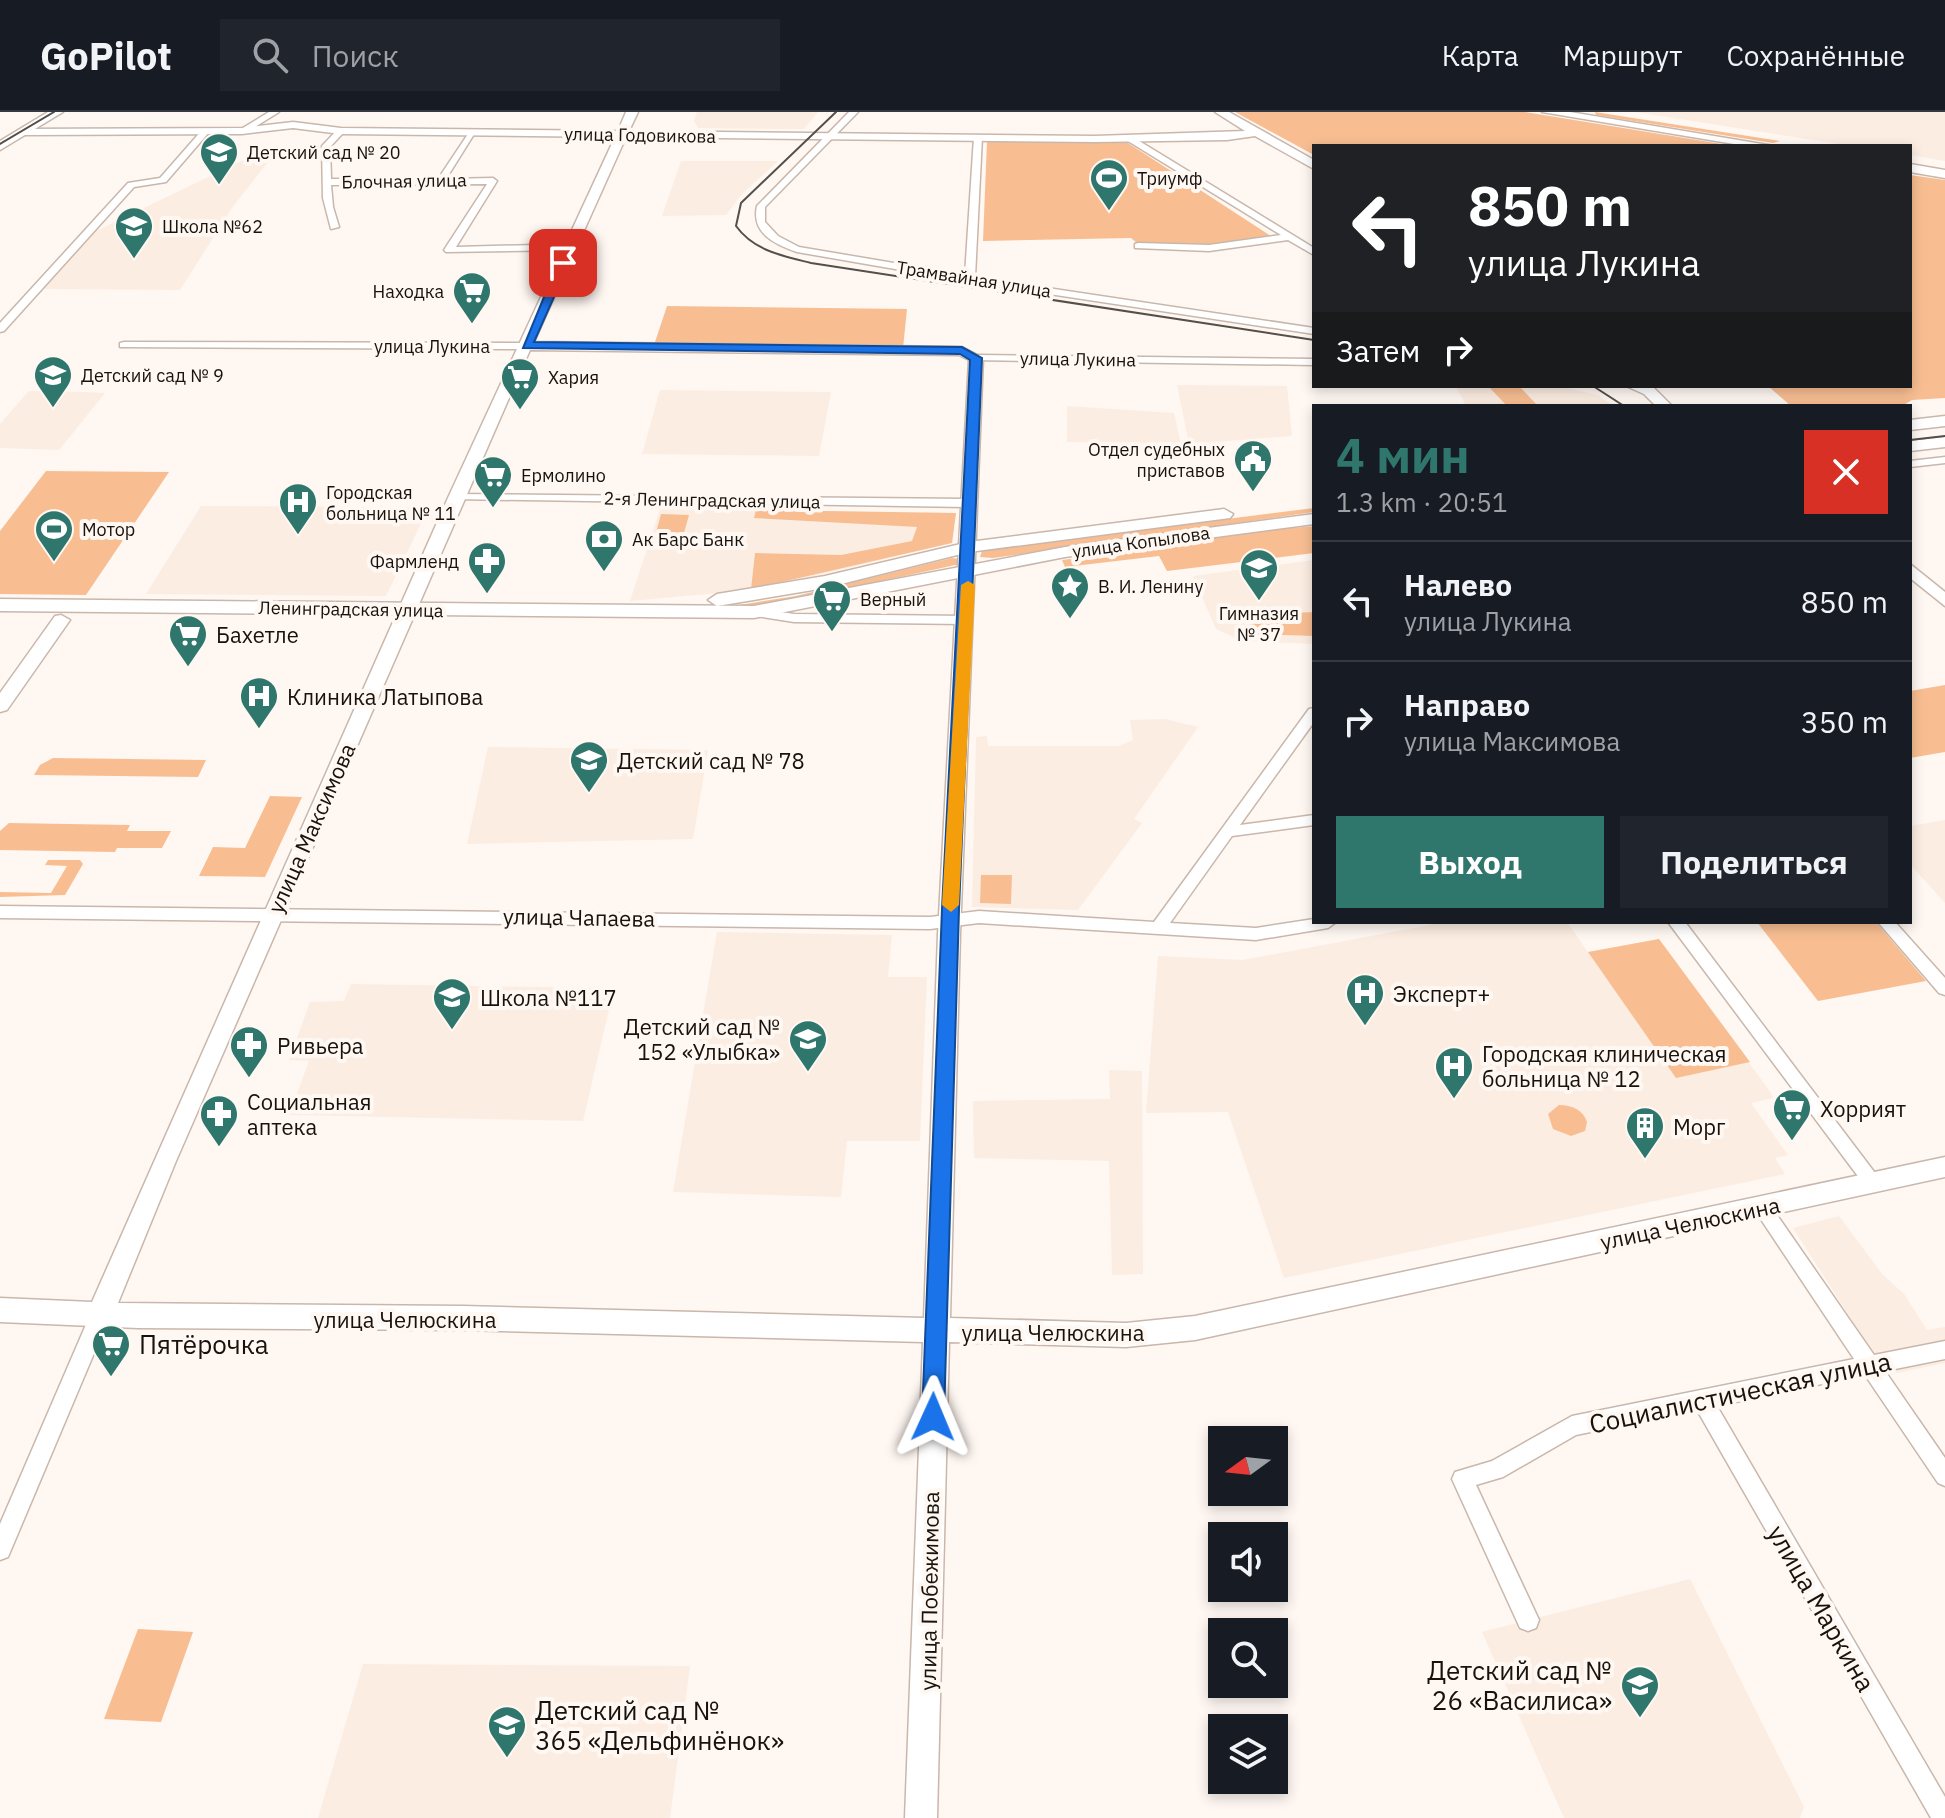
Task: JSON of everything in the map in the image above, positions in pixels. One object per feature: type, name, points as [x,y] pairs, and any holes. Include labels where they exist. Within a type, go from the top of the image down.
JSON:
[{"type":"main road","points":[[0,140],[47,112]]},
{"type":"main road","points":[[0,146],[57,112]]},
{"type":"main road","points":[[1912,425],[1945,421]]},
{"type":"main road","points":[[1912,446],[1945,442]]},
{"type":"main road","name":"улица Копылова","points":[[969,558],[1312,504]]},
{"type":"main road","name":"улица Копылова","points":[[969,558],[1312,519]]},
{"type":"main road","name":"Ленинградская улица","points":[[620,611],[774,591],[969,558]]},
{"type":"main road","name":"Ленинградская улица","points":[[0,605],[754,612],[969,558]]},
{"type":"main road","points":[[0,619],[61,620],[82,606]]},
{"type":"street","points":[[242,131],[275,112]]},
{"type":"street","name":"улица Максимова","points":[[2,1541],[164,1161],[456,497],[632,112]]},
{"type":"street","points":[[831,137],[854,112]]},
{"type":"street","points":[[1221,112],[1312,164]]},
{"type":"street","points":[[1548,112],[1755,144]]},
{"type":"street","name":"улица Годовикова","points":[[24,132],[242,131],[293,125],[341,131],[620,136],[1131,139],[1227,137],[1257,132]]},
{"type":"street","points":[[0,329],[131,185],[163,180],[206,131]]},
{"type":"street","points":[[334,227],[325,205],[328,182],[326,146],[341,131]]},
{"type":"street","points":[[441,180],[473,133]]},
{"type":"street","name":"Трамвайная улица","points":[[831,137],[761,206],[757,218],[762,230],[776,240],[797,249],[970,279],[1312,331]]},
{"type":"street","points":[[970,279],[978,137]]},
{"type":"street","points":[[1131,139],[1312,251]]},
{"type":"street","points":[[1912,168],[1945,174]]},
{"type":"street","name":"Блочная улица","points":[[328,182],[493,181],[449,250],[570,247]]},
{"type":"street","points":[[1138,246],[1209,248],[1290,237]]},
{"type":"street","name":"улица Лукина","points":[[124,345],[962,351],[976,358],[1312,362]]},
{"type":"street","name":"улица Побежимова","points":[[921,1818],[950,921],[976,358]]},
{"type":"street","points":[[1628,388],[1644,404]]},
{"type":"street","points":[[1639,388],[1649,391],[1663,404]]},
{"type":"street","points":[[1912,464],[1945,460]]},
{"type":"street","name":"2-я Ленинградская улица","points":[[456,497],[967,503]]},
{"type":"street","points":[[1912,571],[1945,601]]},
{"type":"street","name":"Ленинградская улица","points":[[754,612],[794,618],[966,620]]},
{"type":"street","points":[[0,706],[61,620]]},
{"type":"street","points":[[1157,929],[1312,715]]},
{"type":"street","points":[[1227,832],[1312,820]]},
{"type":"street","name":"улица Чапаева","points":[[0,912],[950,921],[979,917],[1256,934],[1316,924]]},
{"type":"street","points":[[1678,924],[1872,1182]]},
{"type":"street","points":[[1888,924],[1945,989]]},
{"type":"street","name":"улица Челюскина","points":[[0,1310],[1126,1335],[1195,1328],[1945,1167]]},
{"type":"street","points":[[1762,1207],[1945,1476]]},
{"type":"street","name":"Социалистическая улица","points":[[1528,1620],[1462,1479],[1496,1470],[1572,1426],[1945,1350]]},
{"type":"street","name":"улица Маркина","points":[[1701,1398],[1944,1818]]},
{"type":"shaded area","points":[[697,112],[818,112],[804,129],[781,129],[698,128],[694,121]]},
{"type":"shaded area","points":[[1235,112],[1525,112],[1722,144],[1312,144],[1312,154]]},
{"type":"shaded area","points":[[1595,112],[1780,141],[1773,143],[1596,115]]},
{"type":"shaded area","points":[[1635,112],[1945,112],[1945,161],[1912,155],[1912,144],[1838,144]]},
{"type":"shaded area","name":"Триумф","points":[[987,141],[1128,143],[1274,238],[1189,245],[1137,243],[1131,238],[983,241]]},
{"type":"shaded area","name":"Школа №62","points":[[262,151],[276,152],[234,205],[180,290],[44,289],[94,232]]},
{"type":"shaded area","points":[[681,161],[778,161],[742,194],[726,215],[662,216]]},
{"type":"shaded area","points":[[1912,175],[1945,180],[1945,398],[1912,400],[1905,404],[1789,404],[1770,388],[1912,388]]},
{"type":"shaded area","points":[[667,306],[907,309],[903,348],[654,345]]},
{"type":"shaded area","points":[[1177,385],[1287,386],[1292,436],[1189,444]]},
{"type":"shaded area","points":[[1457,388],[1567,388],[1598,395],[1610,404],[1465,404]]},
{"type":"shaded area","points":[[1490,388],[1521,388],[1536,404],[1505,404]]},
{"type":"shaded area","points":[[660,390],[831,392],[819,456],[642,454]]},
{"type":"shaded area","name":"Детский сад № 9","points":[[29,391],[105,393],[59,450],[0,448],[0,424]]},
{"type":"shaded area","points":[[1067,406],[1174,413],[1181,444],[1067,442]]},
{"type":"shaded area","name":"Мотор","points":[[46,471],[169,472],[86,595],[0,594],[0,531]]},
{"type":"shaded area","name":"Городская больница № 11","points":[[201,506],[429,507],[386,596],[146,594]]},
{"type":"shaded area","points":[[1312,508],[1312,512],[993,558],[980,557],[982,551]]},
{"type":"shaded area","points":[[660,509],[956,513],[952,543],[797,580],[730,592],[630,601]]},
{"type":"shaded area","points":[[756,510],[956,513],[952,543],[751,589],[755,553],[841,555],[912,541],[917,527],[754,518]]},
{"type":"shaded area","points":[[661,514],[689,515],[682,540],[654,540]]},
{"type":"shaded area","points":[[1312,526],[1312,553],[1167,571],[1159,556],[1065,567],[1062,560],[1206,542],[1240,532]]},
{"type":"shaded area","points":[[952,558],[959,559],[960,564],[761,607],[720,608],[796,596]]},
{"type":"shaded area","name":"Гимназия № 37","points":[[1312,560],[1312,644],[1243,641],[1216,629],[1193,576]]},
{"type":"shaded area","points":[[1312,612],[1312,636],[1253,634],[1248,615]]},
{"type":"shaded area","points":[[1945,685],[1945,752],[1912,758],[1912,691]]},
{"type":"shaded area","points":[[1165,719],[1198,727],[1134,819],[1142,823],[1078,910],[972,907],[976,737],[987,736],[988,746],[1119,746],[1133,740],[1130,720]]},
{"type":"shaded area","name":"Детский сад № 78","points":[[488,747],[708,750],[693,839],[467,844]]},
{"type":"shaded area","points":[[53,758],[206,760],[198,777],[34,775],[40,765]]},
{"type":"shaded area","points":[[270,796],[302,797],[265,877],[199,876],[213,847],[245,848]]},
{"type":"shaded area","points":[[1945,820],[1945,903],[1912,866],[1912,826]]},
{"type":"shaded area","points":[[9,823],[130,825],[127,831],[171,831],[162,848],[117,848],[115,852],[0,850],[0,831]]},
{"type":"shaded area","points":[[48,860],[80,860],[83,864],[65,895],[0,897],[0,892],[51,893],[67,866],[45,865]]},
{"type":"shaded area","points":[[981,875],[1012,875],[1011,904],[980,903]]},
{"type":"shaded area","name":"Городская клиническая больница № 12","points":[[1435,924],[1568,924],[1588,952],[1659,939],[1771,1093],[1773,1098],[1751,1103],[1788,1155],[1775,1158],[1785,1174],[1284,1278],[1228,1112],[1146,1113],[1158,956],[1243,960]]},
{"type":"shaded area","points":[[1759,924],[1878,924],[1926,981],[1818,1001]]},
{"type":"shaded area","name":"Детский сад № 152 «Улыбка»","points":[[717,932],[892,935],[888,977],[927,977],[920,1141],[847,1141],[841,1197],[673,1192]]},
{"type":"shaded area","points":[[1659,939],[1750,1062],[1676,1078],[1588,952]]},
{"type":"shaded area","name":"Школа №117","points":[[351,984],[614,988],[583,1121],[289,1115],[309,1061],[289,1060],[310,1002],[344,1001]]},
{"type":"shaded area","points":[[1109,1070],[1142,1071],[1143,1274],[1112,1275],[1109,1161],[974,1158],[973,1101],[1110,1099]]},
{"type":"shaded area","points":[[1559,1105],[1573,1107],[1583,1114],[1587,1122],[1585,1131],[1571,1136],[1553,1129],[1548,1114]]},
{"type":"shaded area","points":[[1839,1216],[1882,1274],[1904,1294],[1927,1330],[1945,1327],[1945,1363],[1887,1375],[1793,1228]]},
{"type":"shaded area","name":"Детский сад № 26 «Василиса»","points":[[1690,1579],[1804,1807],[1800,1818],[1564,1818],[1482,1632]]},
{"type":"shaded area","points":[[138,1629],[193,1632],[161,1722],[104,1719]]},
{"type":"shaded area","name":"Детский сад № 365 «Дельфинёнок»","points":[[363,1664],[690,1666],[670,1818],[318,1818]]},
{"type":"tram line","points":[[0,144],[54,112]]},
{"type":"tram line","points":[[836,112],[741,203],[736,226],[760,247],[811,263],[1312,340]]},
{"type":"tram line","points":[[1596,388],[1621,404]]},
{"type":"tram line","points":[[1912,440],[1945,436]]},
{"type":"slow traffic","points":[[951,905],[968,585]]},
{"type":"place","name":"Детский сад № 20","points":[[219,186]]},
{"type":"place","name":"Триумф","points":[[1109,212]]},
{"type":"place","name":"Школа №62","points":[[134,260]]},
{"type":"place","name":"Находка","points":[[472,325]]},
{"type":"place","name":"Детский сад № 9","points":[[53,409]]},
{"type":"place","name":"Хария","points":[[520,411]]},
{"type":"place","name":"Отдел судебных приставов","points":[[1253,493]]},
{"type":"place","name":"Ермолино","points":[[493,509]]},
{"type":"place","name":"Городская больница № 11","points":[[298,536]]},
{"type":"place","name":"Мотор","points":[[54,563]]},
{"type":"place","name":"Ак Барс Банк","points":[[604,573]]},
{"type":"place","name":"Фармленд","points":[[487,595]]},
{"type":"place","name":"Гимназия № 37","points":[[1259,602]]},
{"type":"place","name":"В. И. Ленину","points":[[1070,620]]},
{"type":"place","name":"Верный","points":[[832,633]]},
{"type":"place","name":"Бахетле","points":[[188,668]]},
{"type":"place","name":"Клиника Латыпова","points":[[259,730]]},
{"type":"place","name":"Детский сад № 78","points":[[589,794]]},
{"type":"place","name":"Эксперт+","points":[[1365,1027]]},
{"type":"place","name":"Школа №117","points":[[452,1031]]},
{"type":"place","name":"Детский сад № 152 «Улыбка»","points":[[808,1073]]},
{"type":"place","name":"Ривьера","points":[[249,1079]]},
{"type":"place","name":"Городская клиническая больница № 12","points":[[1454,1100]]},
{"type":"place","name":"Хоррият","points":[[1792,1142]]},
{"type":"place","name":"Социальная аптека","points":[[219,1148]]},
{"type":"place","name":"Морг","points":[[1645,1160]]},
{"type":"place","name":"Пятёрочка","points":[[111,1378]]},
{"type":"place","name":"Детский сад № 26 «Василиса»","points":[[1640,1719]]},
{"type":"place","name":"Детский сад № 365 «Дельфинёнок»","points":[[507,1759]]},
{"type":"route","points":[[563,263],[527,346],[962,351],[976,358],[950,909],[933,1417]]}]
